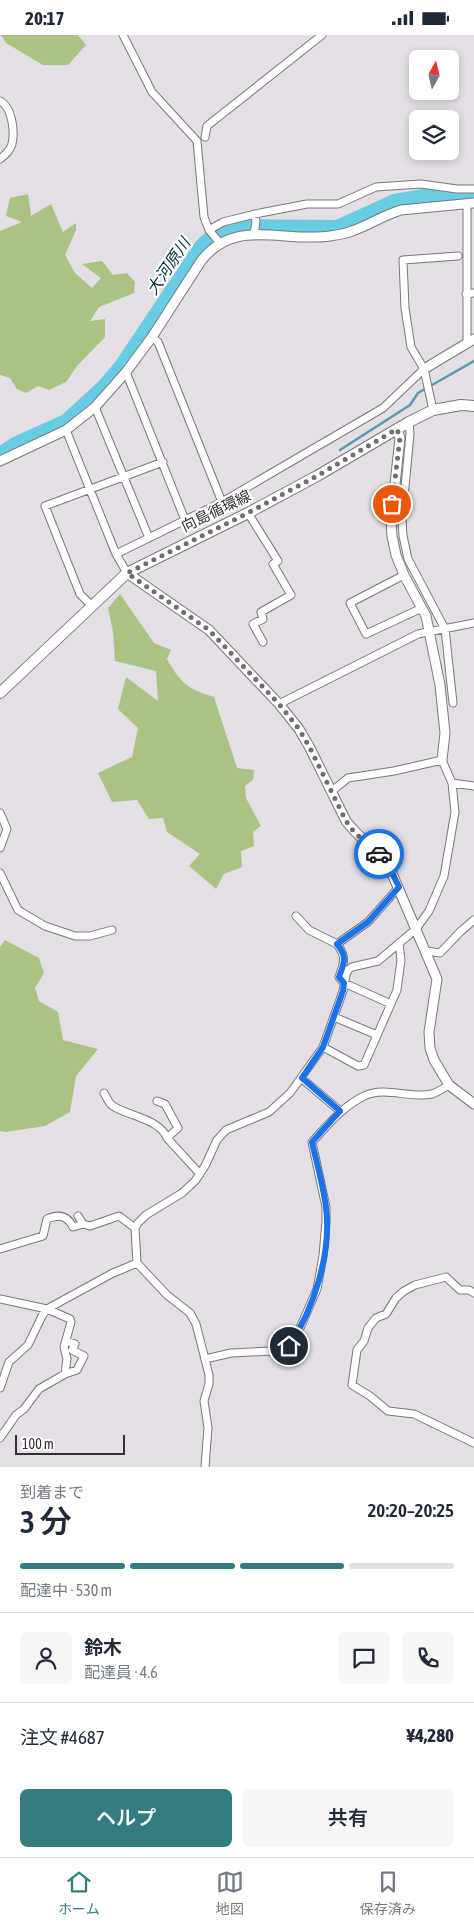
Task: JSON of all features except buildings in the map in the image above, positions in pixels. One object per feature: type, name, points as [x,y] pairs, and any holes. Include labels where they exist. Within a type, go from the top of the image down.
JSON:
[{"type":"main road","name":"向島循環線","points":[[0,693],[127,573],[248,513],[317,476],[409,422],[432,405],[474,406]]},
{"type":"street","points":[[122,35],[152,93],[197,141],[204,217],[209,230],[218,240]]},
{"type":"street","points":[[205,137],[207,126],[322,35]]},
{"type":"street","points":[[0,101],[6,104],[9,110],[13,131],[12,143],[8,152],[0,159]]},
{"type":"street","points":[[209,230],[223,222],[255,217],[307,204],[338,204],[376,187],[421,184],[457,189],[474,189]]},
{"type":"street","points":[[0,461],[66,430],[95,407],[126,372],[152,337],[201,261],[218,240],[244,235],[327,236],[352,231],[390,213],[402,210],[471,203],[470,342],[424,373],[383,408],[222,502],[116,554]]},
{"type":"street","points":[[254,235],[255,217]]},
{"type":"street","points":[[432,405],[424,373],[411,347],[405,308],[403,260],[458,256]]},
{"type":"street","points":[[152,337],[158,342],[222,502]]},
{"type":"street","points":[[126,372],[185,520]]},
{"type":"street","points":[[95,407],[149,539]]},
{"type":"street","points":[[409,422],[410,434],[402,519],[403,536],[408,559],[445,629],[453,703]]},
{"type":"street","points":[[205,1467],[208,1428],[204,1401],[209,1384],[196,1324],[190,1313],[168,1295],[137,1263],[136,1229],[138,1223],[146,1215],[182,1193],[195,1181],[217,1140],[226,1130],[269,1111],[290,1093],[323,1047],[346,975],[352,967],[378,961],[416,929],[429,911],[444,876],[455,812],[452,783],[442,760],[445,733],[440,685],[426,616],[404,575],[396,555],[391,521],[400,438],[397,429]]},
{"type":"street","points":[[66,430],[116,554],[127,573],[209,630],[279,704],[299,729],[346,821],[354,832],[378,852],[388,864],[427,951],[437,979],[429,1032],[430,1048],[434,1060],[449,1085],[474,1105]]},
{"type":"street","points":[[92,606],[80,594],[45,506],[163,463]]},
{"type":"street","points":[[248,513],[278,561],[273,564],[291,595],[261,612],[263,619],[254,624],[263,642]]},
{"type":"street","points":[[404,575],[350,603],[366,634],[422,608]]},
{"type":"street","points":[[279,704],[418,634],[474,623]]},
{"type":"street","points":[[332,791],[348,778],[394,771],[442,760]]},
{"type":"street","points":[[452,783],[474,786]]},
{"type":"street","points":[[0,813],[7,829],[0,848]]},
{"type":"street","points":[[0,873],[18,910],[45,926],[76,936],[90,936],[112,930]]},
{"type":"street","points":[[337,944],[368,922],[399,887]]},
{"type":"street","points":[[296,916],[309,930],[337,944],[344,952],[339,977],[344,983],[391,1004]]},
{"type":"street","points":[[427,951],[440,953],[474,920]]},
{"type":"street","points":[[323,1047],[358,1066],[364,1065],[397,990],[401,960],[399,943]]},
{"type":"street","points":[[334,1017],[377,1035]]},
{"type":"street","points":[[302,1078],[340,1111]]},
{"type":"street","points":[[205,1359],[231,1353],[272,1351],[289,1346],[300,1328],[317,1289],[324,1256],[326,1207],[312,1142],[340,1111],[365,1096],[380,1093],[423,1095],[434,1093],[449,1085]]},
{"type":"street","points":[[104,1093],[112,1105],[151,1122],[166,1133],[167,1138],[200,1174]]},
{"type":"street","points":[[157,1101],[165,1104],[178,1129],[167,1138]]},
{"type":"street","points":[[78,1215],[84,1224]]},
{"type":"street","points":[[0,1249],[43,1236],[47,1219],[55,1216],[63,1216],[70,1221],[73,1227],[84,1224],[90,1226],[119,1216],[136,1229]]},
{"type":"street","points":[[0,1388],[9,1362],[28,1345],[47,1309],[111,1274],[137,1263]]},
{"type":"street","points":[[474,1293],[469,1290],[460,1290],[446,1277],[415,1285],[404,1291],[396,1298],[386,1314],[376,1318],[368,1328],[364,1341],[357,1350],[352,1385],[370,1396],[388,1411],[414,1414],[474,1443]]},
{"type":"street","points":[[0,1299],[47,1309],[70,1319],[71,1322],[64,1347],[67,1359],[65,1374]]},
{"type":"street","points":[[0,1438],[16,1415],[24,1409],[39,1389],[76,1370],[84,1356],[72,1350],[75,1344],[66,1341]]},
{"type":"green space","points":[[1,35],[78,35],[86,45],[68,65],[43,65],[6,43]]},
{"type":"green space","points":[[28,194],[31,216],[51,204],[63,232],[76,223],[76,230],[65,255],[75,273],[92,288],[101,278],[82,264],[102,261],[113,275],[127,273],[135,282],[134,293],[99,307],[90,321],[105,319],[105,337],[77,366],[66,382],[49,390],[38,386],[26,393],[17,389],[10,378],[0,375],[0,231],[22,222],[6,216],[10,198]]},
{"type":"green space","points":[[120,594],[154,643],[171,650],[167,659],[180,679],[191,688],[214,697],[237,768],[254,770],[253,780],[245,786],[246,798],[261,826],[253,832],[254,846],[241,851],[242,867],[224,874],[216,889],[189,866],[200,854],[167,832],[163,818],[149,819],[137,800],[112,802],[98,773],[132,757],[138,728],[118,709],[126,677],[158,701],[156,671],[115,661],[113,632],[108,608]]},
{"type":"green space","points":[[5,940],[39,958],[44,973],[35,988],[39,1001],[58,1012],[63,1040],[98,1049],[76,1076],[70,1112],[45,1126],[6,1132],[0,1131],[0,947]]},
{"type":"waterway","name":"大河原川","points":[[0,454],[15,444],[66,421],[103,387],[121,366],[202,245],[219,230],[237,226],[337,227],[394,201],[424,196],[474,196]]},
{"type":"waterway","points":[[340,450],[410,405],[418,393],[474,361]]},
{"type":"way so far","points":[[379,854],[354,832],[346,821],[310,748],[299,729],[279,704],[209,630],[127,573],[248,513],[317,476],[397,429],[400,438],[392,504]]},
{"type":"route","points":[[289,1346],[300,1328],[317,1289],[324,1256],[326,1207],[312,1142],[340,1111],[302,1078],[323,1047],[343,991],[344,983],[339,977],[344,952],[337,944],[368,922],[399,887],[388,864],[379,854]]}]
